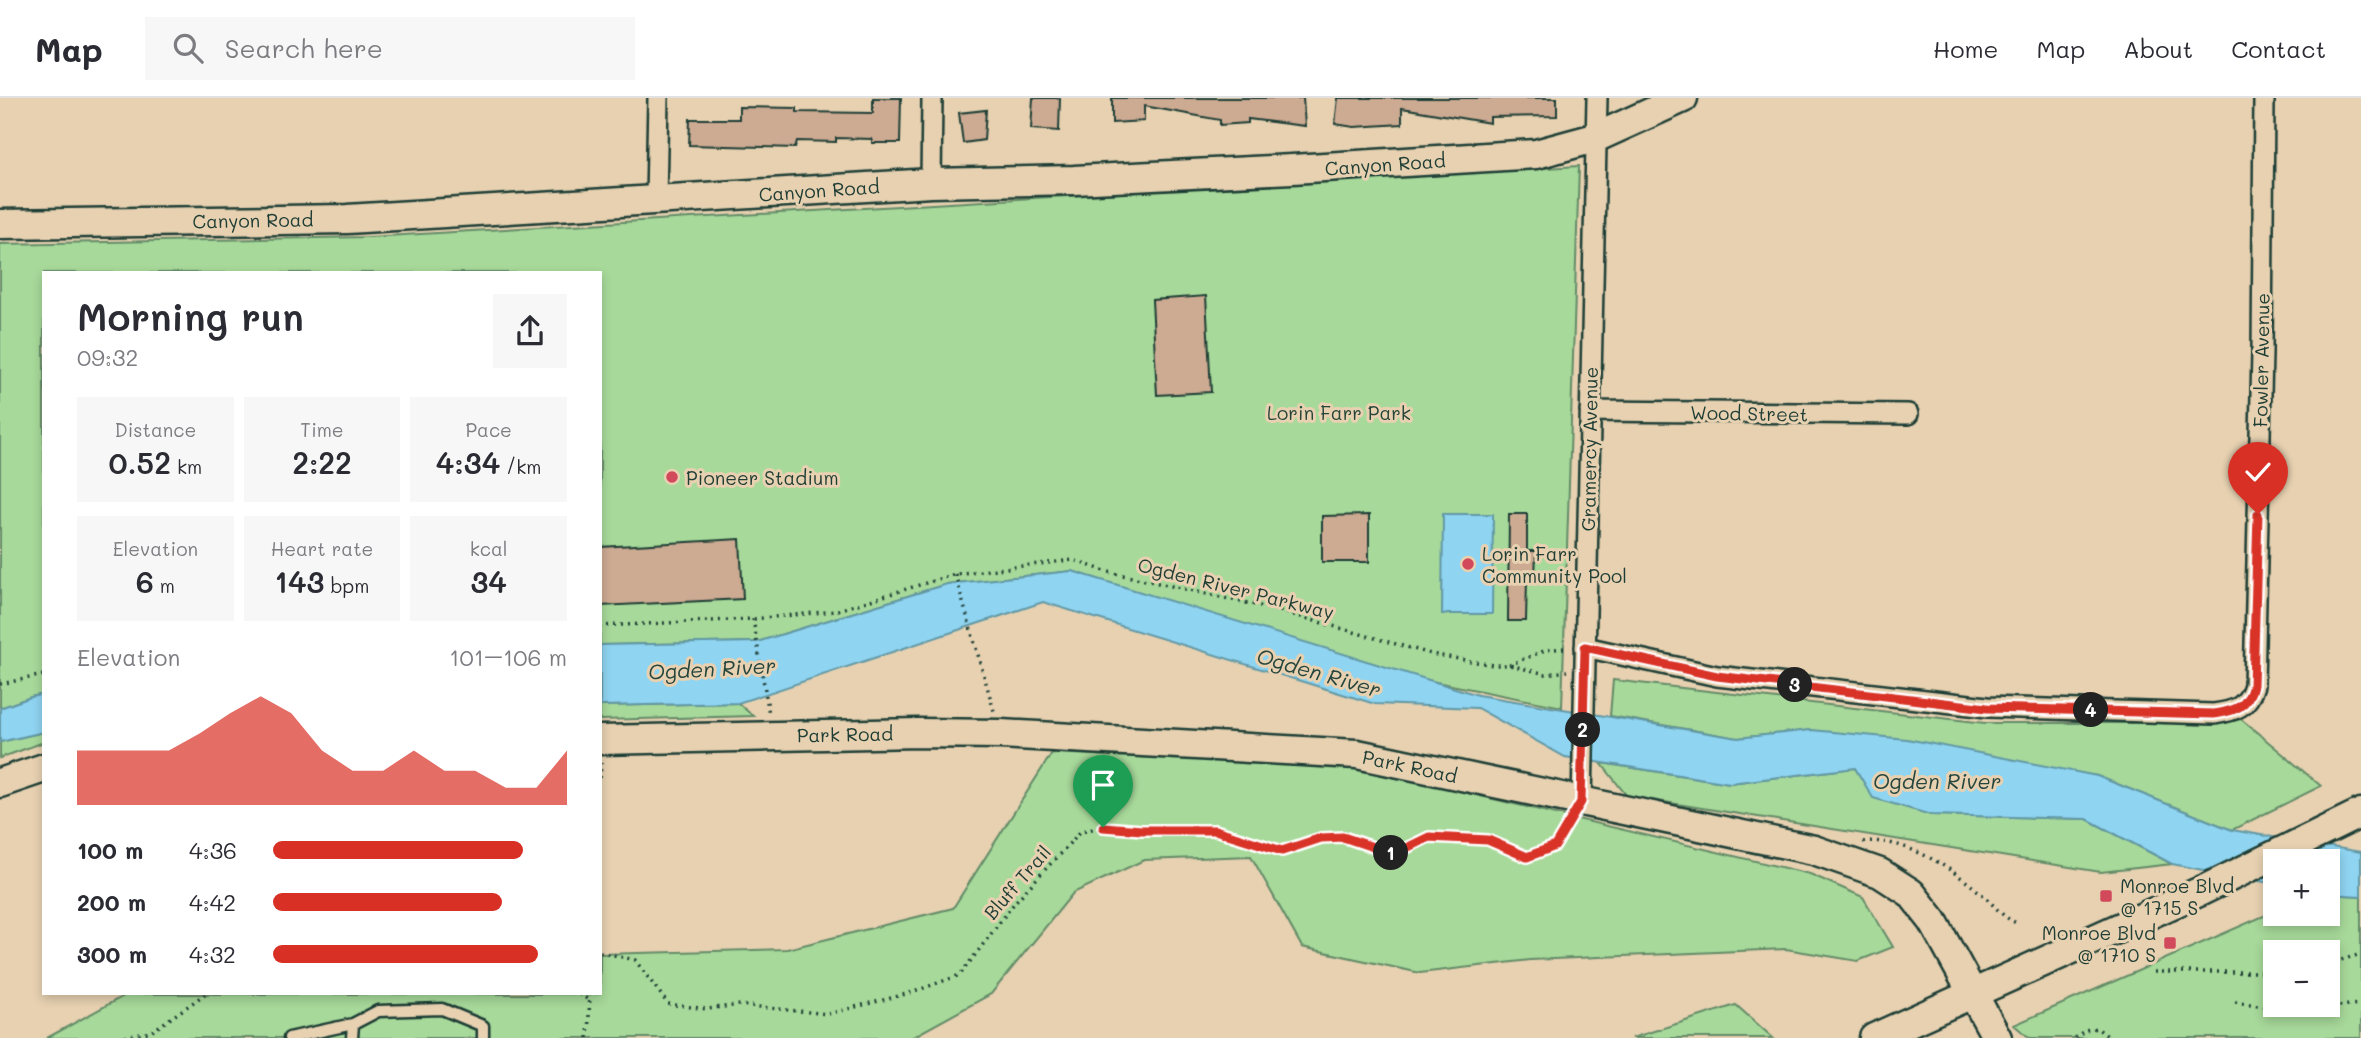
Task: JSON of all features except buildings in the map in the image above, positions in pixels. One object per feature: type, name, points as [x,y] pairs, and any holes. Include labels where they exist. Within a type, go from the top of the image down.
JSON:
[{"type":"street","points":[[656,200],[658,98]]},
{"type":"street","points":[[931,183],[932,98]]},
{"type":"street","points":[[1595,138],[1597,98]]},
{"type":"street","name":"Canyon Road","points":[[0,224],[348,219],[931,183],[1074,180],[1265,171],[1536,154],[1595,138],[1683,98]]},
{"type":"street","name":"Fowler Avenue","points":[[1585,647],[1717,676],[1987,708],[2214,714],[2237,709],[2245,704],[2253,685],[2262,353],[2264,98]]},
{"type":"street","name":"Gramercy Avenue","points":[[1581,802],[1595,138]]},
{"type":"street","name":"Wood Street","points":[[1590,411],[1908,414]]},
{"type":"street","name":"Park Road","points":[[602,740],[772,726],[1001,734],[1357,754],[1814,850],[1880,873],[1911,893],[1933,921],[1997,1038]]},
{"type":"street","points":[[0,783],[42,769]]},
{"type":"street","points":[[1874,1038],[2201,891],[2356,815]]},
{"type":"lane","points":[[289,1038],[353,1024],[378,1011],[442,1009],[483,1026],[483,1038]]},
{"type":"lane","points":[[352,1038],[353,1024]]},
{"type":"path","name":"Ogden River Parkway","points":[[602,626],[753,619],[835,611],[955,574],[1073,560],[1105,571],[1273,609],[1431,654],[1493,665],[1509,665],[1546,674],[1561,671]]},
{"type":"path","points":[[955,574],[995,713]]},
{"type":"path","points":[[753,619],[772,726]]},
{"type":"path","name":"Ogden River Parkway","points":[[1509,665],[1546,650]]},
{"type":"path","points":[[0,684],[42,675]]},
{"type":"path","name":"Bluff Trail","points":[[602,952],[635,960],[668,1004],[707,1009],[740,1004],[828,1014],[910,993],[960,975],[1015,902],[1080,831],[1103,827],[1215,830],[1282,851],[1321,838],[1343,837],[1394,854],[1429,837],[1488,840],[1527,857],[1555,846],[1581,802]]},
{"type":"path","points":[[1854,843],[1881,842],[1936,860],[1983,896],[2007,919],[2017,923]]},
{"type":"path","points":[[2340,960],[2361,954]]},
{"type":"path","points":[[2154,972],[2263,972]]},
{"type":"path","points":[[118,1038],[151,1032],[204,995]]},
{"type":"path","points":[[588,1038],[590,997]]},
{"type":"path","points":[[2235,1002],[2295,1010],[2361,1004]]},
{"type":"path","points":[[2075,1038],[2085,1030],[2097,1028],[2110,1038]]},
{"type":"green space","name":"Lorin Farr Park","points":[[1579,166],[1562,707],[1391,673],[1072,571],[947,584],[757,642],[602,645],[602,271],[42,271],[42,694],[0,708],[0,244],[369,237]]},
{"type":"green space","points":[[1613,680],[1985,723],[2223,723],[2241,719],[2321,786],[2232,830],[2097,776],[1811,730],[1738,738],[1610,716]]},
{"type":"green space","points":[[738,703],[753,716],[602,720],[602,706]]},
{"type":"green space","points":[[42,732],[42,743],[0,758],[0,742]]},
{"type":"green space","points":[[1052,753],[1358,767],[1810,874],[1863,897],[1893,947],[1858,961],[1786,949],[1530,960],[1420,973],[1302,947],[1251,856],[1144,860],[1073,893],[991,994],[911,1038],[47,1038],[125,995],[602,995],[602,954],[787,949],[953,908]]},
{"type":"green space","points":[[1601,763],[1730,783],[1855,768],[1874,798],[1931,815],[2087,819],[2172,864],[2101,872],[1627,796]]},
{"type":"green space","points":[[2340,895],[2361,896],[2361,1038],[2030,1038],[2014,1025],[2263,916],[2263,926],[2340,926]]},
{"type":"green space","points":[[1736,1005],[1773,1038],[1632,1038]]},
{"type":"water","name":"Lorin Farr Community Pool","points":[[1443,514],[1493,514],[1492,614],[1442,614]]},
{"type":"water","name":"Ogden River","points":[[1072,571],[1478,695],[1738,738],[1811,730],[1907,739],[2097,776],[2232,830],[2361,852],[2361,896],[2340,895],[2340,849],[2263,849],[2263,882],[2172,864],[2087,819],[1931,815],[1873,798],[1855,768],[1730,783],[1565,757],[1477,708],[1375,704],[1043,602],[738,703],[602,706],[602,645],[757,642],[947,584]]},
{"type":"water","points":[[42,694],[42,732],[0,742],[0,708]]},
{"type":"place","name":"Pioneer Stadium","points":[[672,477]]},
{"type":"place","name":"Lorin Farr Community Pool","points":[[1468,564]]},
{"type":"place","name":"Monroe Blvd @ 1715 S","points":[[2106,896]]},
{"type":"place","name":"Monroe Blvd @ 1710 S","points":[[2170,943]]},
{"type":"route","points":[[1103,827],[1215,830],[1282,851],[1321,838],[1343,837],[1394,854],[1429,837],[1488,840],[1527,857],[1555,846],[1581,802],[1585,647],[1717,676],[1987,708],[2214,714],[2228,712],[2245,704],[2253,685],[2258,514]]}]
